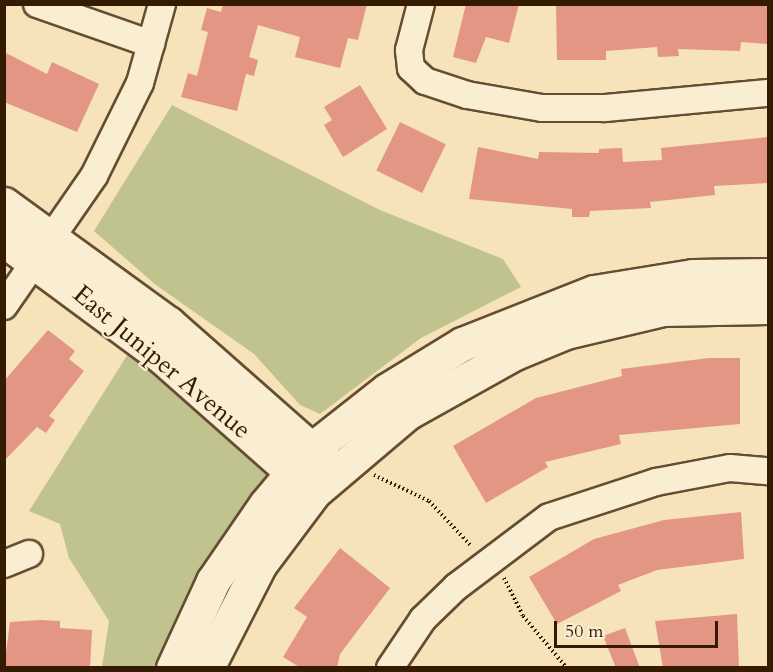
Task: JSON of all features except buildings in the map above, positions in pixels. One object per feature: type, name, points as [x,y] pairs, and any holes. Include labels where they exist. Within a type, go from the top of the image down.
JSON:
[{"type":"street","points":[[37,4],[151,44]]},
{"type":"street","points":[[4,306],[45,250],[115,136],[151,44],[162,4]]},
{"type":"street","points":[[421,4],[409,50],[411,68],[434,86],[542,108],[605,108],[768,93]]},
{"type":"street","name":"East Juniper Avenue","points":[[4,204],[45,250],[161,356],[318,469]]},
{"type":"street","name":"East Juniper Avenue","points":[[4,240],[45,250]]},
{"type":"street","points":[[173,668],[213,581],[318,469],[417,370],[462,344],[548,307],[647,281],[768,275]]},
{"type":"street","points":[[207,668],[260,564],[318,469],[432,397],[566,332],[663,309],[768,307]]},
{"type":"street","points":[[390,668],[423,619],[493,558],[549,517],[613,493],[730,468],[768,471]]},
{"type":"street","points":[[4,564],[29,554]]},
{"type":"path","points":[[318,469],[379,480],[429,501],[472,547],[493,558],[523,616],[567,668]]},
{"type":"green space","points":[[172,105],[380,210],[503,259],[521,287],[421,338],[320,414],[300,405],[254,354],[156,285],[94,231]]},
{"type":"green space","points":[[133,346],[280,462],[242,560],[185,667],[102,667],[109,621],[69,558],[60,524],[29,511]]}]
